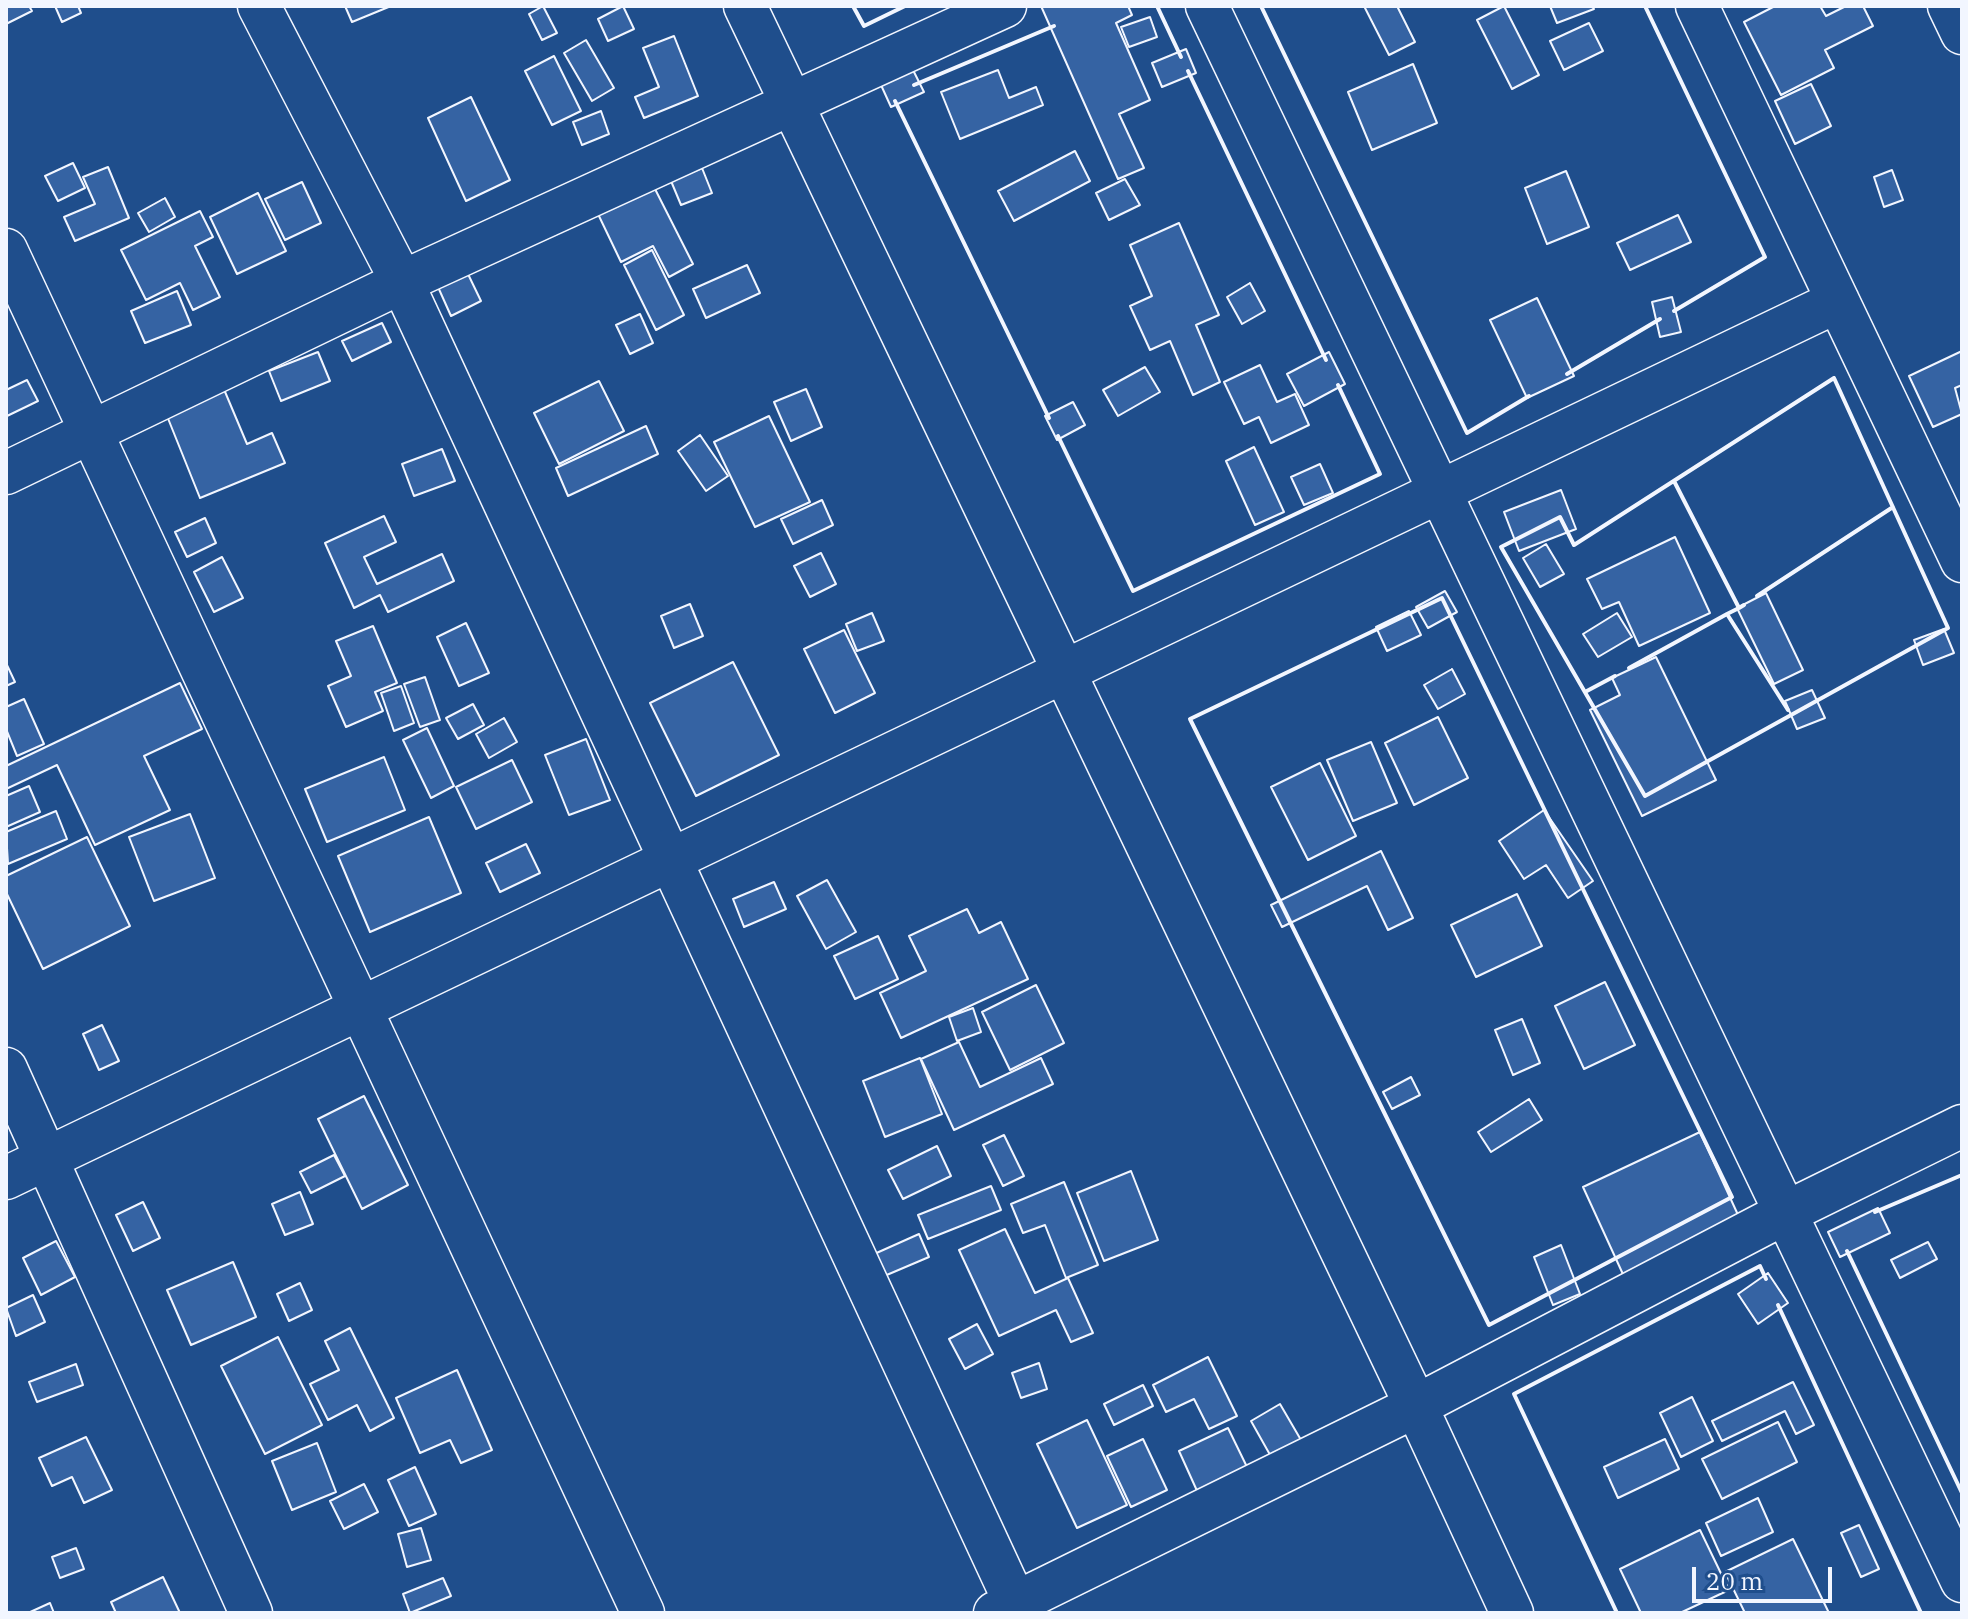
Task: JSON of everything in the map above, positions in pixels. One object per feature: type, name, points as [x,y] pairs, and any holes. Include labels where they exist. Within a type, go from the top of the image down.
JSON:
[{"type":"street","points":[[259,6],[402,282],[1010,1610],[1416,1406],[1785,1213],[1962,1126]]},
{"type":"street","points":[[745,6],[1416,1406],[1512,1613]]},
{"type":"street","points":[[6,473],[402,282],[793,106],[1005,6]]},
{"type":"street","points":[[1207,6],[1962,1581]]},
{"type":"street","points":[[1697,6],[1960,549]]},
{"type":"street","points":[[1949,6],[1962,33]]},
{"type":"street","points":[[6,250],[643,1613]]},
{"type":"street","points":[[6,1178],[1838,301]]},
{"type":"street","points":[[6,1069],[251,1613]]},
{"type":"building","points":[[6,6],[29,6],[32,11],[6,24]]},
{"type":"building","points":[[55,6],[78,6],[81,13],[62,22]]},
{"type":"building","points":[[345,6],[391,6],[352,22]]},
{"type":"building","points":[[543,6],[557,33],[542,40],[529,14]]},
{"type":"building","points":[[623,6],[634,29],[608,41],[598,19]]},
{"type":"building","points":[[1041,6],[1128,6],[1132,15],[1116,23],[1150,100],[1119,114],[1144,168],[1118,179]]},
{"type":"building","points":[[1364,6],[1397,6],[1415,42],[1389,55]]},
{"type":"building","points":[[1504,6],[1539,75],[1512,89],[1477,20]]},
{"type":"building","points":[[1550,6],[1592,6],[1594,9],[1557,23]]},
{"type":"building","points":[[1775,6],[1820,6],[1826,16],[1846,6],[1863,6],[1873,26],[1825,50],[1834,68],[1781,95],[1744,22]]},
{"type":"building","points":[[1150,17],[1157,37],[1129,47],[1121,27]]},
{"type":"building","points":[[1589,23],[1603,51],[1564,70],[1550,41]]},
{"type":"building","points":[[674,36],[698,96],[644,118],[635,97],[659,87],[643,48]]},
{"type":"building","points":[[586,40],[614,88],[592,101],[564,53]]},
{"type":"building","points":[[1186,49],[1196,73],[1162,87],[1152,63]]},
{"type":"building","points":[[554,56],[581,111],[552,125],[525,71]]},
{"type":"building","points":[[1413,64],[1437,123],[1372,150],[1348,92]]},
{"type":"building","points":[[913,70],[924,92],[891,107],[881,85]]},
{"type":"building","points":[[998,70],[1009,98],[1036,87],[1043,105],[960,139],[941,92]]},
{"type":"building","points":[[1811,84],[1831,126],[1795,144],[1775,101]]},
{"type":"building","points":[[471,97],[510,180],[466,201],[428,118]]},
{"type":"building","points":[[601,111],[609,134],[582,145],[573,122]]},
{"type":"building","points":[[1075,151],[1090,181],[1014,221],[998,191]]},
{"type":"building","points":[[73,163],[85,188],[58,201],[45,176]]},
{"type":"building","points":[[108,167],[129,218],[75,241],[64,217],[95,204],[83,177]]},
{"type":"building","points":[[702,168],[712,193],[681,205],[671,181]]},
{"type":"building","points":[[1892,170],[1903,200],[1884,207],[1874,177]]},
{"type":"building","points":[[1566,171],[1589,227],[1547,244],[1525,188]]},
{"type":"building","points":[[1125,179],[1140,205],[1109,220],[1096,193]]},
{"type":"building","points":[[302,182],[321,223],[285,240],[265,199]]},
{"type":"building","points":[[654,187],[693,264],[669,277],[653,246],[621,262],[598,214]]},
{"type":"building","points":[[258,193],[286,251],[237,274],[210,217]]},
{"type":"building","points":[[165,198],[175,217],[149,232],[138,213]]},
{"type":"building","points":[[200,211],[213,237],[195,246],[220,297],[193,310],[180,283],[146,300],[121,250]]},
{"type":"building","points":[[1678,215],[1691,242],[1630,270],[1617,243]]},
{"type":"building","points":[[1179,223],[1219,315],[1196,325],[1220,382],[1193,395],[1170,341],[1150,350],[1130,306],[1152,296],[1130,245]]},
{"type":"building","points":[[652,250],[684,315],[656,330],[624,265]]},
{"type":"building","points":[[747,265],[760,293],[706,318],[693,289]]},
{"type":"building","points":[[467,272],[481,301],[451,316],[438,287]]},
{"type":"building","points":[[1250,283],[1265,311],[1242,324],[1227,297]]},
{"type":"building","points":[[177,291],[191,325],[145,343],[131,311]]},
{"type":"building","points":[[1672,297],[1681,332],[1660,337],[1652,302]]},
{"type":"building","points":[[1537,298],[1574,376],[1527,398],[1490,320]]},
{"type":"building","points":[[640,314],[653,343],[630,354],[616,325]]},
{"type":"building","points":[[382,323],[391,342],[352,361],[342,341]]},
{"type":"building","points":[[1962,351],[1962,385],[1955,388],[1962,414],[1933,427],[1909,376]]},
{"type":"building","points":[[318,352],[330,381],[281,401],[269,371]]},
{"type":"building","points":[[1329,352],[1345,384],[1304,406],[1287,374]]},
{"type":"building","points":[[1260,365],[1277,402],[1295,394],[1309,425],[1271,443],[1259,417],[1244,424],[1224,382]]},
{"type":"building","points":[[1145,367],[1160,392],[1118,416],[1103,390]]},
{"type":"building","points":[[27,380],[38,401],[7,416],[6,390]]},
{"type":"building","points":[[599,381],[624,431],[559,464],[534,413]]},
{"type":"building","points":[[223,387],[247,444],[272,433],[285,463],[200,498],[165,411]]},
{"type":"building","points":[[806,389],[822,427],[791,441],[774,402]]},
{"type":"building","points":[[1073,402],[1085,425],[1057,440],[1045,416]]},
{"type":"building","points":[[769,416],[810,502],[755,527],[714,442]]},
{"type":"building","points":[[646,426],[658,454],[568,496],[556,468]]},
{"type":"building","points":[[700,435],[728,476],[706,491],[678,451]]},
{"type":"building","points":[[1254,447],[1284,512],[1255,525],[1226,461]]},
{"type":"building","points":[[442,449],[455,481],[414,496],[402,464]]},
{"type":"building","points":[[1320,464],[1333,493],[1304,505],[1291,477]]},
{"type":"building","points":[[1561,490],[1576,529],[1519,551],[1504,512]]},
{"type":"building","points":[[822,500],[833,525],[793,544],[781,519]]},
{"type":"building","points":[[384,516],[396,542],[364,557],[377,584],[442,554],[454,581],[388,612],[380,595],[354,608],[325,543]]},
{"type":"building","points":[[205,518],[216,543],[187,557],[175,532]]},
{"type":"building","points":[[1675,537],[1710,613],[1639,646],[1619,602],[1602,609],[1587,579]]},
{"type":"building","points":[[1546,544],[1564,574],[1540,587],[1523,558]]},
{"type":"building","points":[[821,553],[836,584],[810,597],[794,566]]},
{"type":"building","points":[[222,557],[243,598],[214,612],[194,572]]},
{"type":"building","points":[[1445,591],[1457,612],[1428,628],[1416,607]]},
{"type":"building","points":[[1766,593],[1803,670],[1774,684],[1737,608]]},
{"type":"building","points":[[690,604],[703,636],[674,648],[661,616]]},
{"type":"building","points":[[1409,611],[1421,635],[1387,651],[1376,627]]},
{"type":"building","points":[[872,613],[884,641],[857,651],[846,624]]},
{"type":"building","points":[[1617,613],[1632,637],[1598,657],[1583,634]]},
{"type":"building","points":[[466,623],[489,673],[459,686],[437,637]]},
{"type":"building","points":[[373,626],[397,683],[375,692],[383,711],[346,727],[328,686],[351,676],[336,641]]},
{"type":"building","points":[[1944,629],[1954,653],[1923,665],[1914,640]]},
{"type":"building","points":[[844,630],[875,693],[835,713],[804,649]]},
{"type":"building","points":[[1656,657],[1716,780],[1642,816],[1590,710],[1620,695],[1612,678]]},
{"type":"building","points":[[733,662],[779,755],[696,796],[650,703]]},
{"type":"building","points":[[6,663],[15,682],[6,686]]},
{"type":"building","points":[[1452,669],[1465,694],[1438,709],[1424,685]]},
{"type":"building","points":[[425,677],[440,720],[420,727],[404,684]]},
{"type":"building","points":[[180,683],[202,729],[144,756],[170,810],[95,845],[57,765],[6,789],[6,766]]},
{"type":"building","points":[[401,686],[414,723],[394,731],[381,693]]},
{"type":"building","points":[[1812,690],[1825,718],[1797,729],[1785,701]]},
{"type":"building","points":[[24,699],[44,744],[17,756],[6,729],[6,707]]},
{"type":"building","points":[[473,704],[484,725],[458,739],[446,718]]},
{"type":"building","points":[[1438,717],[1468,778],[1414,805],[1385,743]]},
{"type":"building","points":[[504,718],[517,742],[489,758],[476,734]]},
{"type":"building","points":[[427,728],[454,786],[431,798],[403,740]]},
{"type":"building","points":[[586,739],[610,800],[569,815],[545,755]]},
{"type":"building","points":[[1371,742],[1397,803],[1353,821],[1327,760]]},
{"type":"building","points":[[384,757],[405,810],[327,842],[305,789]]},
{"type":"building","points":[[512,760],[532,802],[476,829],[456,787]]},
{"type":"building","points":[[1320,763],[1356,836],[1308,860],[1271,787]]},
{"type":"building","points":[[29,786],[40,812],[6,827],[6,796]]},
{"type":"building","points":[[1544,810],[1593,881],[1568,898],[1546,865],[1524,879],[1499,841]]},
{"type":"building","points":[[56,811],[67,839],[8,864],[6,832]]},
{"type":"building","points":[[190,814],[215,878],[154,901],[129,837]]},
{"type":"building","points":[[429,817],[461,893],[370,932],[338,856]]},
{"type":"building","points":[[87,837],[130,926],[43,969],[6,892],[6,876]]},
{"type":"building","points":[[526,844],[540,873],[500,892],[486,863]]},
{"type":"building","points":[[1381,851],[1413,918],[1388,930],[1367,886],[1282,927],[1271,905]]},
{"type":"building","points":[[827,880],[856,932],[826,949],[797,896]]},
{"type":"building","points":[[774,882],[786,909],[744,927],[733,899]]},
{"type":"building","points":[[1517,894],[1542,946],[1476,977],[1451,925]]},
{"type":"building","points":[[967,909],[979,933],[1001,922],[1028,979],[901,1038],[880,993],[926,971],[909,936]]},
{"type":"building","points":[[878,936],[898,979],[855,999],[834,956]]},
{"type":"building","points":[[1605,982],[1635,1045],[1584,1069],[1555,1006]]},
{"type":"building","points":[[1036,985],[1064,1043],[1010,1070],[982,1012]]},
{"type":"building","points":[[973,1008],[981,1032],[957,1041],[949,1017]]},
{"type":"building","points":[[1522,1019],[1540,1063],[1513,1075],[1495,1030]]},
{"type":"building","points":[[102,1025],[119,1061],[99,1070],[83,1034]]},
{"type":"building","points":[[959,1042],[980,1087],[1041,1058],[1053,1084],[954,1130],[921,1059]]},
{"type":"building","points":[[920,1058],[942,1114],[885,1137],[863,1081]]},
{"type":"building","points":[[1411,1077],[1420,1095],[1392,1109],[1383,1092]]},
{"type":"building","points":[[364,1096],[408,1185],[362,1209],[318,1119]]},
{"type":"building","points":[[1529,1099],[1542,1120],[1491,1152],[1478,1132]]},
{"type":"building","points":[[1700,1132],[1744,1228],[1627,1283],[1583,1187]]},
{"type":"building","points":[[1004,1135],[1024,1176],[1003,1186],[983,1145]]},
{"type":"building","points":[[937,1146],[951,1176],[903,1199],[888,1170]]},
{"type":"building","points":[[334,1155],[345,1176],[311,1193],[300,1172]]},
{"type":"building","points":[[1131,1171],[1158,1240],[1104,1261],[1077,1193]]},
{"type":"building","points":[[1064,1182],[1098,1265],[1066,1278],[1045,1225],[1023,1233],[1011,1204]]},
{"type":"building","points":[[991,1186],[1001,1210],[928,1239],[918,1215]]},
{"type":"building","points":[[300,1192],[313,1224],[285,1235],[272,1204]]},
{"type":"building","points":[[143,1202],[160,1238],[133,1251],[116,1215]]},
{"type":"building","points":[[1878,1208],[1890,1233],[1840,1257],[1828,1232]]},
{"type":"building","points":[[1005,1229],[1035,1293],[1068,1278],[1093,1333],[1071,1342],[1056,1310],[999,1336],[959,1250]]},
{"type":"building","points":[[919,1234],[929,1257],[882,1277],[872,1255]]},
{"type":"building","points":[[56,1241],[75,1277],[41,1295],[23,1258]]},
{"type":"building","points":[[1928,1242],[1937,1259],[1900,1278],[1891,1260]]},
{"type":"building","points":[[1561,1245],[1580,1294],[1553,1305],[1534,1257]]},
{"type":"building","points":[[233,1262],[256,1317],[191,1345],[167,1290]]},
{"type":"building","points":[[1768,1273],[1788,1303],[1758,1324],[1738,1294]]},
{"type":"building","points":[[300,1283],[312,1310],[289,1321],[277,1294]]},
{"type":"building","points":[[33,1295],[45,1322],[16,1336],[6,1308]]},
{"type":"building","points":[[977,1324],[993,1354],[965,1369],[949,1339]]},
{"type":"building","points":[[350,1328],[394,1418],[370,1431],[357,1405],[328,1420],[310,1384],[339,1370],[325,1341]]},
{"type":"building","points":[[278,1337],[322,1425],[265,1454],[221,1366]]},
{"type":"building","points":[[1208,1357],[1237,1416],[1209,1429],[1194,1399],[1166,1412],[1153,1385]]},
{"type":"building","points":[[1039,1363],[1047,1389],[1021,1398],[1012,1373]]},
{"type":"building","points":[[76,1364],[83,1385],[37,1402],[29,1382]]},
{"type":"building","points":[[457,1370],[492,1450],[461,1463],[450,1440],[420,1453],[396,1398]]},
{"type":"building","points":[[1793,1382],[1814,1425],[1796,1434],[1785,1411],[1722,1441],[1712,1421]]},
{"type":"building","points":[[1143,1385],[1153,1406],[1114,1425],[1104,1404]]},
{"type":"building","points":[[1692,1397],[1713,1441],[1681,1457],[1660,1413]]},
{"type":"building","points":[[1280,1404],[1308,1452],[1278,1469],[1251,1421]]},
{"type":"building","points":[[1087,1420],[1127,1505],[1077,1528],[1037,1444]]},
{"type":"building","points":[[1778,1422],[1797,1462],[1722,1499],[1702,1459]]},
{"type":"building","points":[[1228,1428],[1248,1469],[1198,1493],[1179,1451]]},
{"type":"building","points":[[86,1437],[112,1490],[84,1503],[72,1477],[52,1486],[39,1458]]},
{"type":"building","points":[[1143,1439],[1167,1490],[1131,1507],[1107,1456]]},
{"type":"building","points":[[1665,1439],[1679,1469],[1618,1498],[1604,1467]]},
{"type":"building","points":[[317,1443],[336,1492],[292,1510],[272,1461]]},
{"type":"building","points":[[415,1467],[436,1514],[409,1526],[388,1480]]},
{"type":"building","points":[[364,1484],[378,1512],[344,1529],[330,1501]]},
{"type":"building","points":[[1758,1498],[1773,1532],[1721,1556],[1706,1523]]},
{"type":"building","points":[[1859,1525],[1879,1569],[1861,1577],[1841,1533]]},
{"type":"building","points":[[421,1528],[431,1560],[407,1567],[398,1534]]},
{"type":"building","points":[[1700,1530],[1729,1590],[1680,1613],[1641,1613],[1620,1569]]},
{"type":"building","points":[[1793,1539],[1829,1613],[1745,1613],[1725,1572]]},
{"type":"building","points":[[76,1548],[84,1569],[60,1578],[52,1557]]},
{"type":"building","points":[[163,1577],[180,1613],[116,1613],[111,1602]]},
{"type":"building","points":[[443,1578],[451,1596],[410,1613],[403,1594]]},
{"type":"building","points":[[50,1603],[54,1613],[28,1613]]},
{"type":"wall","points":[[853,6],[864,26],[905,6]]},
{"type":"wall","points":[[1157,6],[1181,57]]},
{"type":"wall","points":[[1261,6],[1467,433],[1529,396]]},
{"type":"wall","points":[[1645,6],[1765,257],[1674,311]]},
{"type":"wall","points":[[914,85],[1054,26]]},
{"type":"wall","points":[[1188,71],[1326,360]]},
{"type":"wall","points":[[895,101],[1049,418]]},
{"type":"wall","points":[[1567,374],[1660,319]]},
{"type":"wall","points":[[1834,378],[1948,628],[1645,796],[1501,547],[1560,517],[1574,545],[1834,378]]},
{"type":"wall","points":[[1058,436],[1133,591],[1380,474],[1338,385]]},
{"type":"wall","points":[[1674,481],[1739,608],[1744,605]]},
{"type":"wall","points":[[1757,596],[1893,507]]},
{"type":"wall","points":[[1442,598],[1732,1197],[1489,1325],[1190,719],[1442,598]]},
{"type":"wall","points":[[1739,608],[1727,614],[1788,710]]},
{"type":"wall","points":[[1629,668],[1727,614]]},
{"type":"wall","points":[[1585,692],[1615,676]]},
{"type":"wall","points":[[1875,1212],[1962,1175]]},
{"type":"wall","points":[[1847,1251],[1962,1493]]},
{"type":"wall","points":[[1617,1613],[1514,1394],[1760,1266],[1766,1279]]},
{"type":"wall","points":[[1778,1305],[1921,1613]]}]
